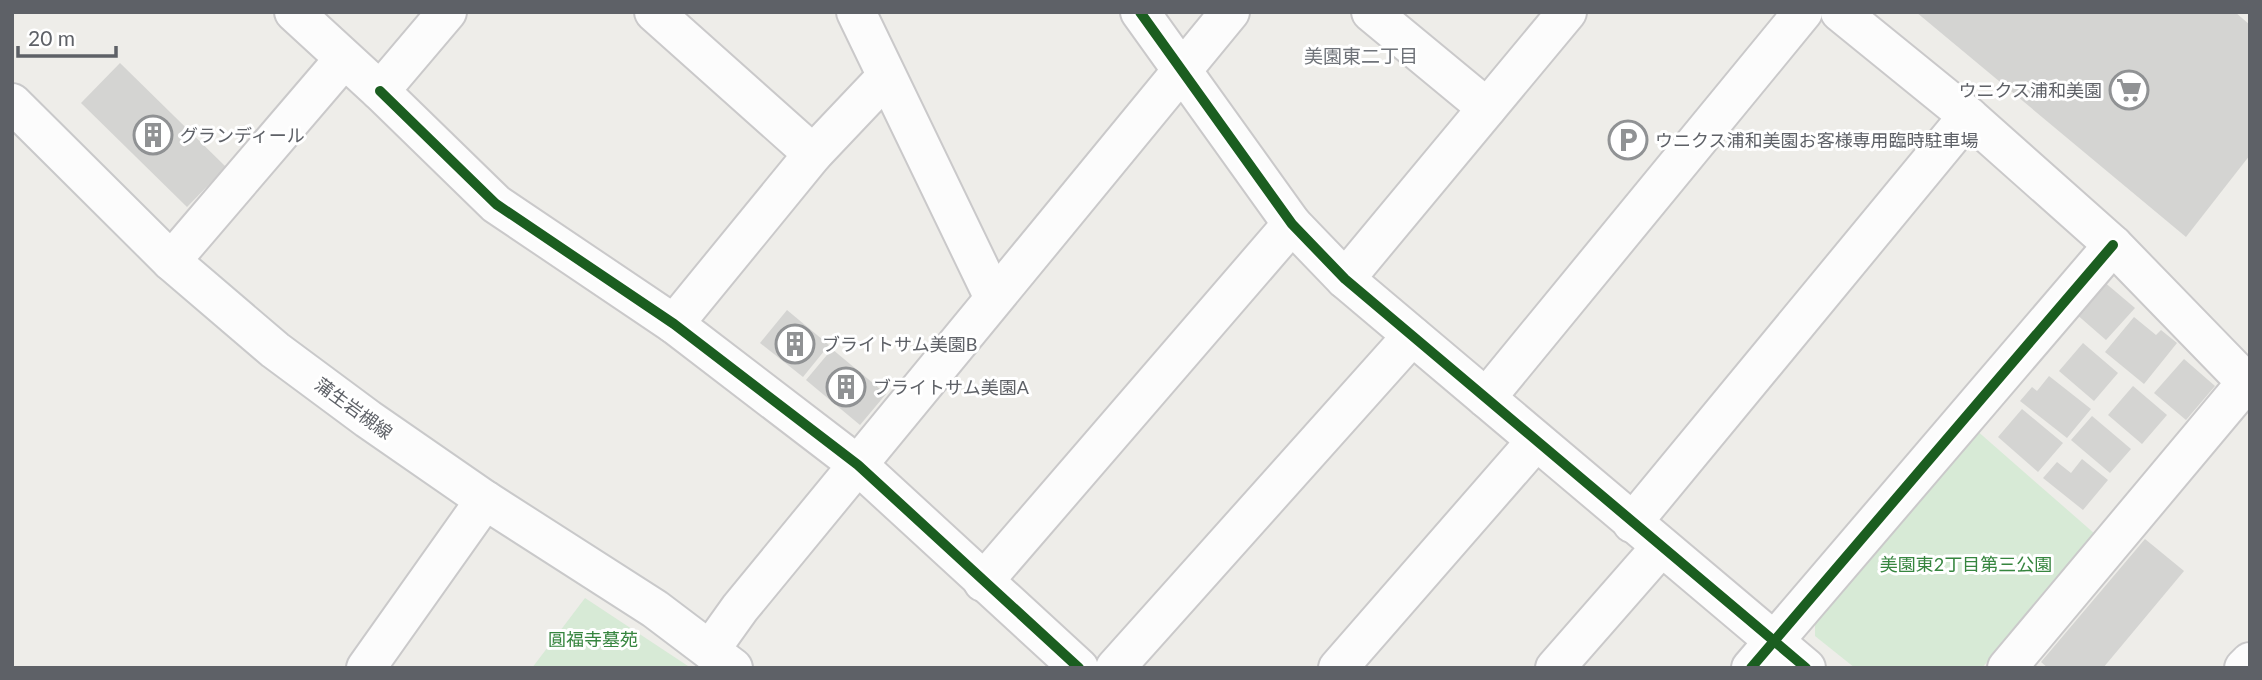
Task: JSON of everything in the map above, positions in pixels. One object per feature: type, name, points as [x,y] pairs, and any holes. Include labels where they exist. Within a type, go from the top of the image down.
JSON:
[{"type":"street","points":[[294,12],[496,204],[674,324],[858,465],[1079,668]]},
{"type":"street","points":[[380,91],[447,12]]},
{"type":"street","points":[[654,12],[813,154]]},
{"type":"street","points":[[856,12],[994,298]]},
{"type":"street","points":[[1140,12],[1292,225],[1345,279],[1661,547],[1762,654],[1806,668]]},
{"type":"street","points":[[722,659],[740,608],[1230,12]]},
{"type":"street","points":[[1371,12],[1487,108]]},
{"type":"street","points":[[1345,279],[1567,12]]},
{"type":"street","points":[[1486,398],[1802,12]]},
{"type":"street","points":[[1840,12],[1968,116],[2113,245],[2248,382],[2007,668]]},
{"type":"street","points":[[171,261],[344,59]]},
{"type":"street","points":[[674,324],[813,154],[886,77]]},
{"type":"street","name":"蒲生岩槻線","points":[[12,103],[171,261],[275,350],[485,500],[643,602],[722,659]]},
{"type":"street","points":[[1632,523],[1968,116]]},
{"type":"street","points":[[983,582],[1292,225]]},
{"type":"street","points":[[1762,654],[2113,245]]},
{"type":"street","points":[[1115,668],[1412,336]]},
{"type":"street","points":[[1338,668],[1535,441]]},
{"type":"street","points":[[366,668],[485,500]]},
{"type":"street","points":[[1555,668],[1661,547]]},
{"type":"street","points":[[2244,668],[2250,662]]},
{"type":"green space","name":"美園東2丁目第三公園","points":[[1975,429],[2095,534],[1982,668],[1855,668],[1815,636],[1815,620]]},
{"type":"green space","name":"圓福寺墓苑","points":[[585,598],[691,668],[532,668]]},
{"type":"building","name":"ウニクス浦和美園","points":[[1916,12],[2235,12],[2250,25],[2250,155],[2186,237]]},
{"type":"building","name":"グランディール","points":[[120,63],[226,167],[187,207],[81,103]]},
{"type":"building","points":[[2103,281],[2135,308],[2106,340],[2075,313]]},
{"type":"building","name":"ブライトサム美園B","points":[[787,310],[829,345],[803,377],[760,343]]},
{"type":"building","points":[[2134,317],[2156,335],[2161,330],[2177,343],[2144,384],[2105,352]]},
{"type":"building","points":[[2083,343],[2118,373],[2094,401],[2059,371]]},
{"type":"building","name":"ブライトサム美園A","points":[[832,349],[886,394],[860,425],[806,380]]},
{"type":"building","points":[[2184,359],[2215,386],[2186,420],[2154,393]]},
{"type":"building","points":[[2049,376],[2091,409],[2067,438],[2020,401],[2032,387],[2037,391]]},
{"type":"building","points":[[2133,386],[2167,415],[2142,444],[2108,415]]},
{"type":"building","points":[[2022,409],[2063,443],[2038,472],[1998,437]]},
{"type":"building","points":[[2092,416],[2131,449],[2110,473],[2071,440]]},
{"type":"building","points":[[2082,459],[2108,480],[2083,510],[2043,478],[2057,462],[2071,473]]},
{"type":"building","points":[[2145,539],[2184,571],[2103,668],[2048,668],[2041,662]]},
{"type":"cycle path","points":[[1140,12],[1292,224],[1345,279],[1806,668]]},
{"type":"cycle path","points":[[380,91],[496,204],[674,324],[858,465],[1079,668]]},
{"type":"cycle path","points":[[1751,668],[2113,245]]},
{"type":"place","name":"ウニクス浦和美園","points":[[2129,90]]},
{"type":"place","name":"グランディール","points":[[153,135]]},
{"type":"place","name":"ウニクス浦和美園お客様専用臨時駐車場","points":[[1628,140]]},
{"type":"place","name":"ブライトサム美園B","points":[[795,344]]},
{"type":"place","name":"ブライトサム美園A","points":[[846,387]]},
{"type":"district","name":"美園東二丁目","points":[[1361,55]]}]
